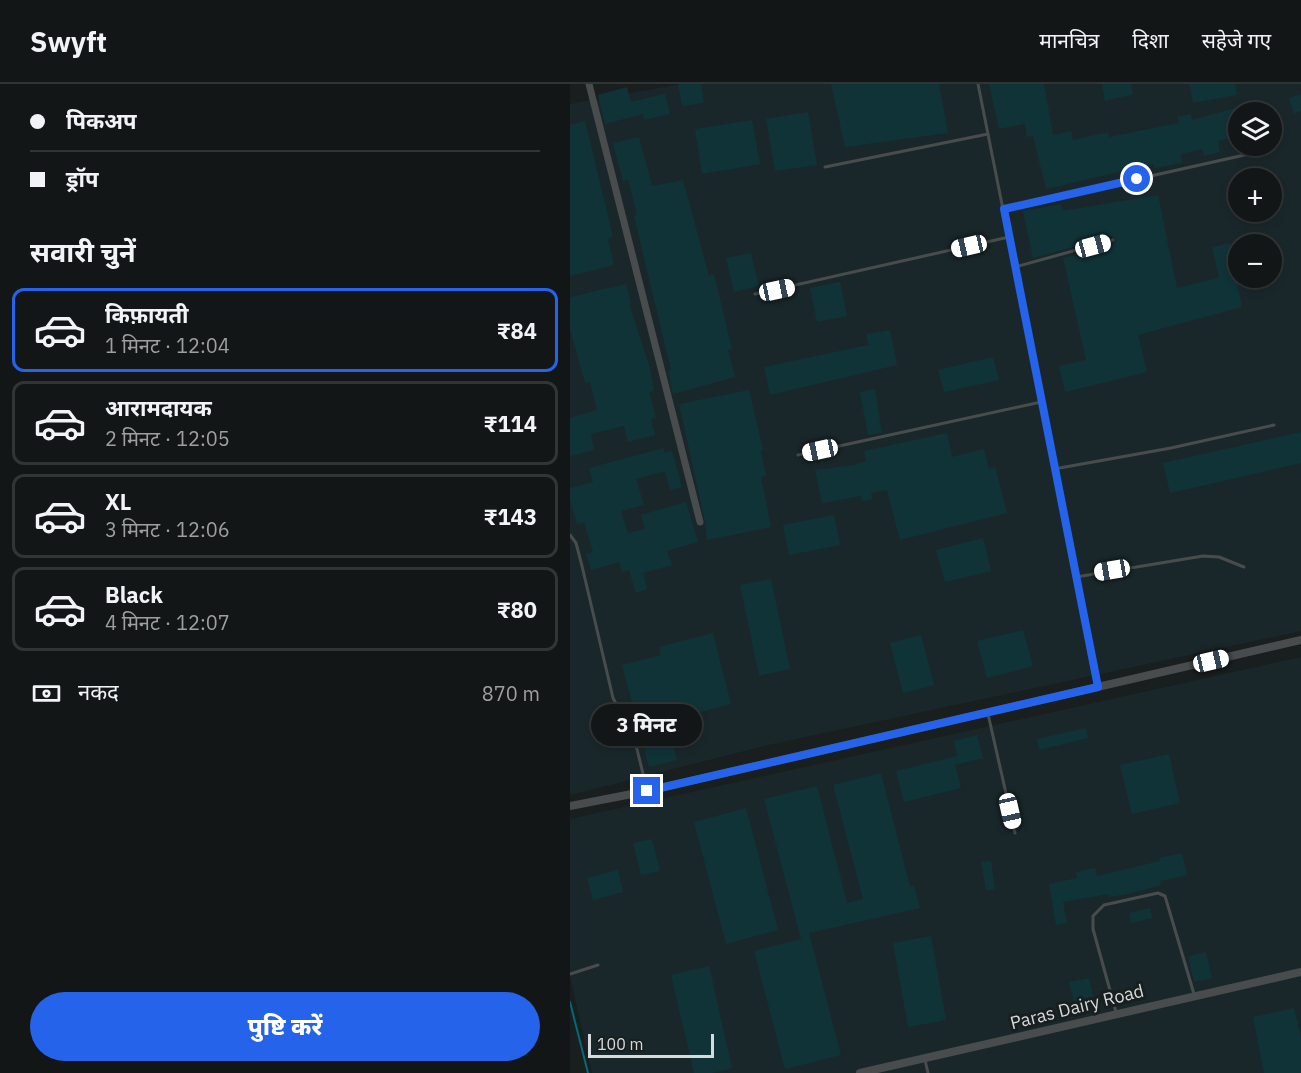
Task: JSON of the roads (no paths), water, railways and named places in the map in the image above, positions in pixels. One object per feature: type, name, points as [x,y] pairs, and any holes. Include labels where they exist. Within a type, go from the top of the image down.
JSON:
[{"type":"street","points":[[589,84],[700,522]]},
{"type":"street","points":[[570,806],[647,791],[1301,640]]},
{"type":"street","name":"Paras Dairy Road","points":[[860,1073],[925,1060],[1194,995],[1301,972]]},
{"type":"lane","points":[[978,84],[1098,687]]},
{"type":"lane","points":[[825,167],[988,134]]},
{"type":"lane","points":[[1004,209],[1240,156]]},
{"type":"lane","points":[[755,294],[1009,237]]},
{"type":"lane","points":[[1015,267],[1113,240]]},
{"type":"lane","points":[[798,455],[1041,402]]},
{"type":"lane","points":[[1054,469],[1171,448],[1274,425]]},
{"type":"lane","points":[[570,535],[576,543],[613,698],[634,737],[647,791]]},
{"type":"lane","points":[[1076,577],[1203,556],[1220,557],[1244,567]]},
{"type":"lane","points":[[987,712],[1015,834]]},
{"type":"lane","points":[[1117,1014],[1093,929],[1096,911],[1104,905],[1158,892],[1165,896],[1194,995]]},
{"type":"lane","points":[[570,974],[598,965]]},
{"type":"lane","points":[[925,1060],[928,1073]]},
{"type":"waterway","points":[[570,1002],[588,1073]]}]
